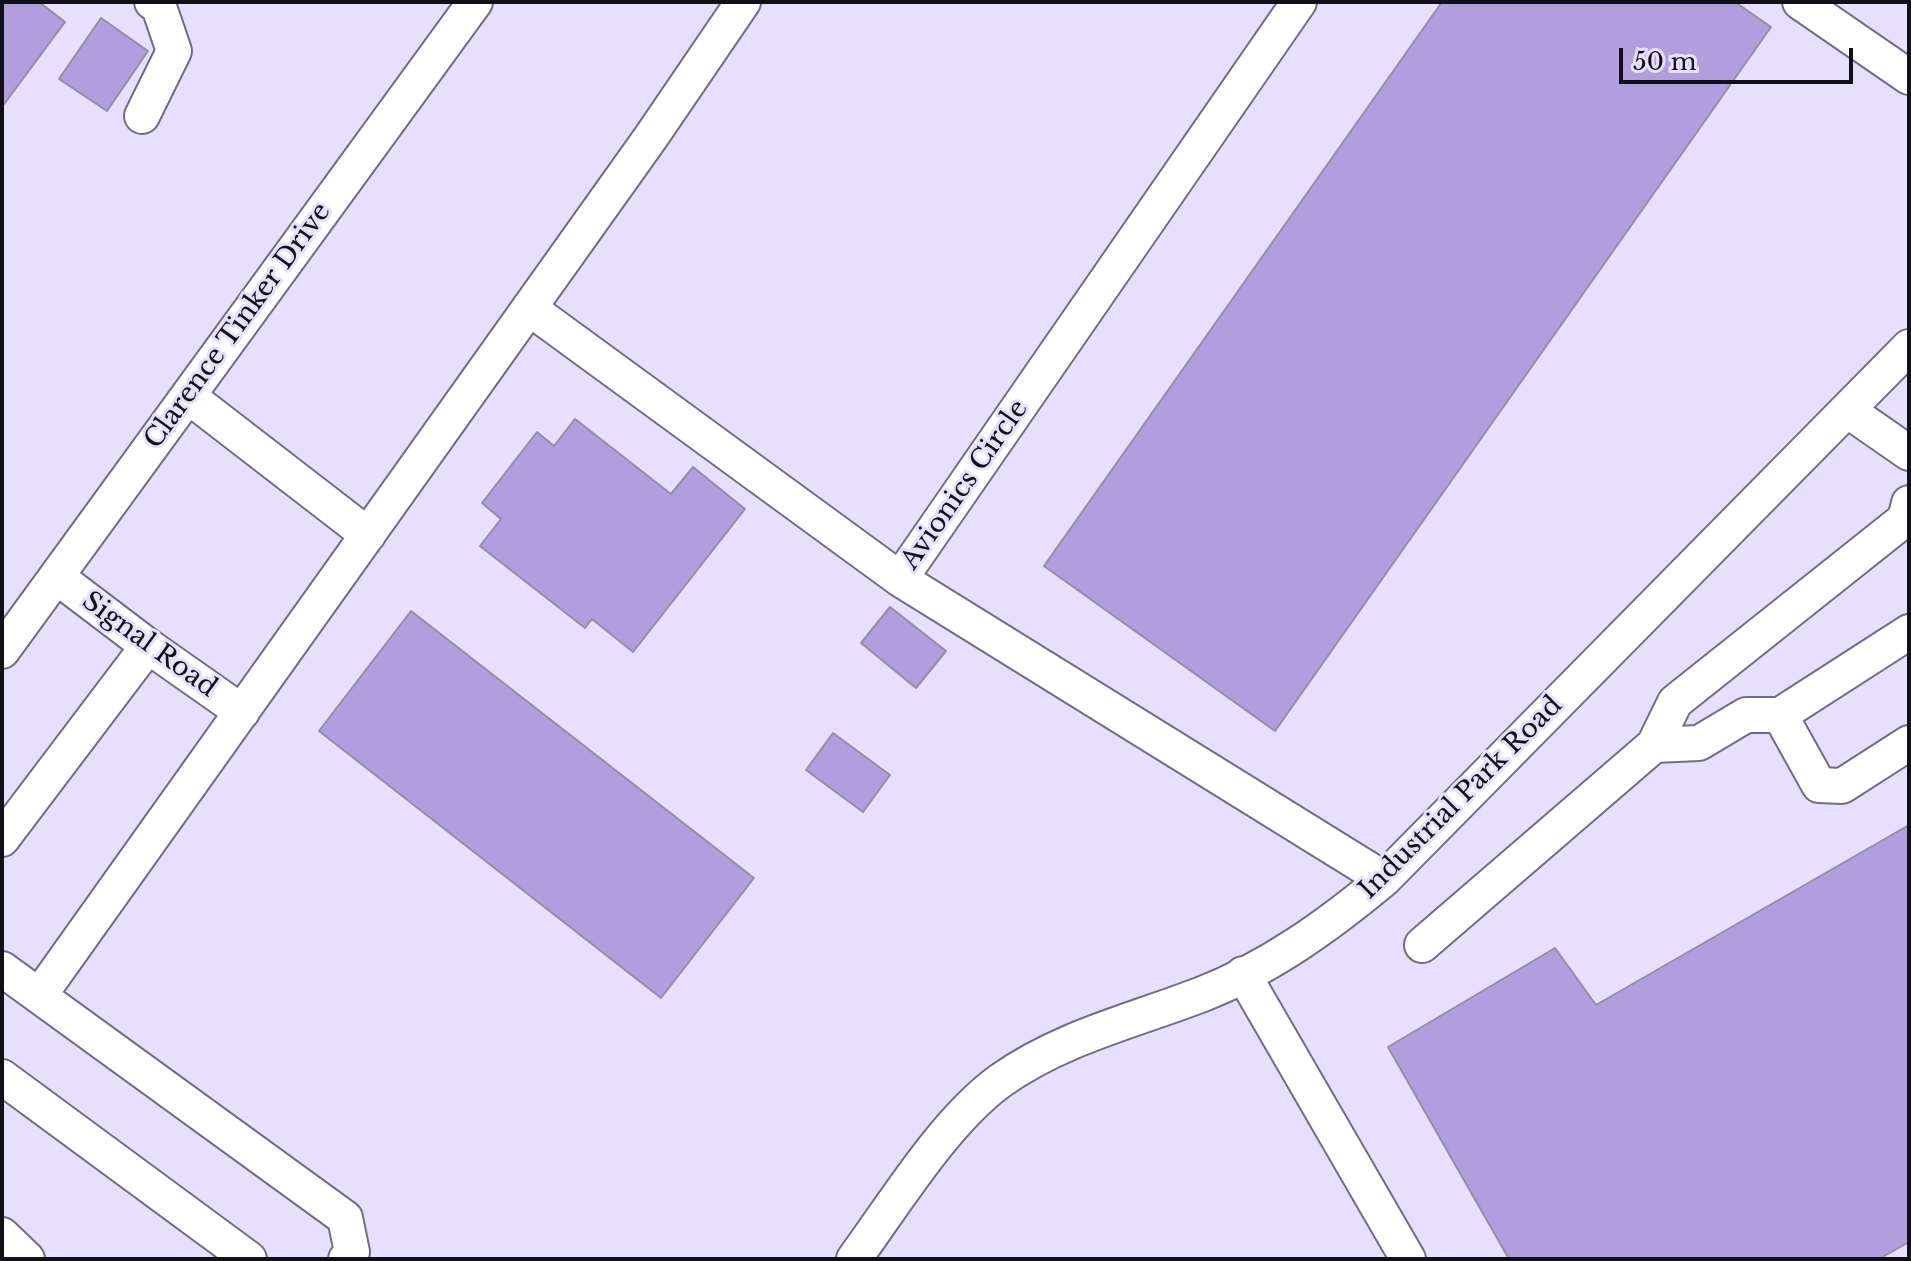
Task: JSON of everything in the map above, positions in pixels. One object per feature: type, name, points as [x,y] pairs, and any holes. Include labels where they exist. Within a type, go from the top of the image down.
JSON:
[{"type":"street","points":[[142,116],[174,51],[159,7],[152,2]]},
{"type":"street","name":"Clarence Tinker Drive","points":[[2,651],[475,2]]},
{"type":"street","points":[[39,996],[651,137],[743,2]]},
{"type":"street","name":"Avionics Circle","points":[[1299,2],[900,579],[1384,879]]},
{"type":"street","points":[[1800,2],[1909,77]]},
{"type":"street","points":[[529,308],[900,579]]},
{"type":"street","name":"Industrial Park Road","points":[[854,1259],[945,1135],[999,1082],[1078,1038],[1203,994],[1287,951],[1344,912],[1384,879],[1909,347]]},
{"type":"street","points":[[188,396],[368,535]]},
{"type":"street","points":[[1847,410],[1909,453]]},
{"type":"street","points":[[1422,945],[1654,745],[1675,702],[1905,519],[1909,503]]},
{"type":"street","name":"Signal Road","points":[[57,577],[242,712]]},
{"type":"street","points":[[1654,745],[1699,743],[1746,715],[1780,715],[1909,632]]},
{"type":"street","points":[[2,839],[148,646]]},
{"type":"street","points":[[1780,715],[1819,785],[1842,786],[1909,743]]},
{"type":"street","points":[[2,969],[345,1218],[352,1252],[346,1259]]},
{"type":"street","points":[[1243,974],[1408,1259]]},
{"type":"street","points":[[2,1077],[249,1259]]},
{"type":"street","points":[[2,1235],[27,1259]]},
{"type":"building","points":[[2,2],[39,2],[65,22],[2,107]]},
{"type":"building","points":[[1442,2],[1735,2],[1771,27],[1275,731],[1044,566]]},
{"type":"building","points":[[101,18],[148,51],[107,111],[59,79]]},
{"type":"building","points":[[575,419],[671,494],[693,467],[745,509],[633,652],[592,619],[585,628],[480,546],[501,519],[482,503],[537,432],[554,446]]},
{"type":"building","points":[[890,607],[946,651],[916,688],[861,643]]},
{"type":"building","points":[[411,611],[754,878],[661,998],[319,731]]},
{"type":"building","points":[[833,733],[890,775],[863,812],[806,770]]},
{"type":"building","points":[[1909,825],[1909,1242],[1879,1259],[1509,1259],[1388,1047],[1555,948],[1596,1005]]}]
